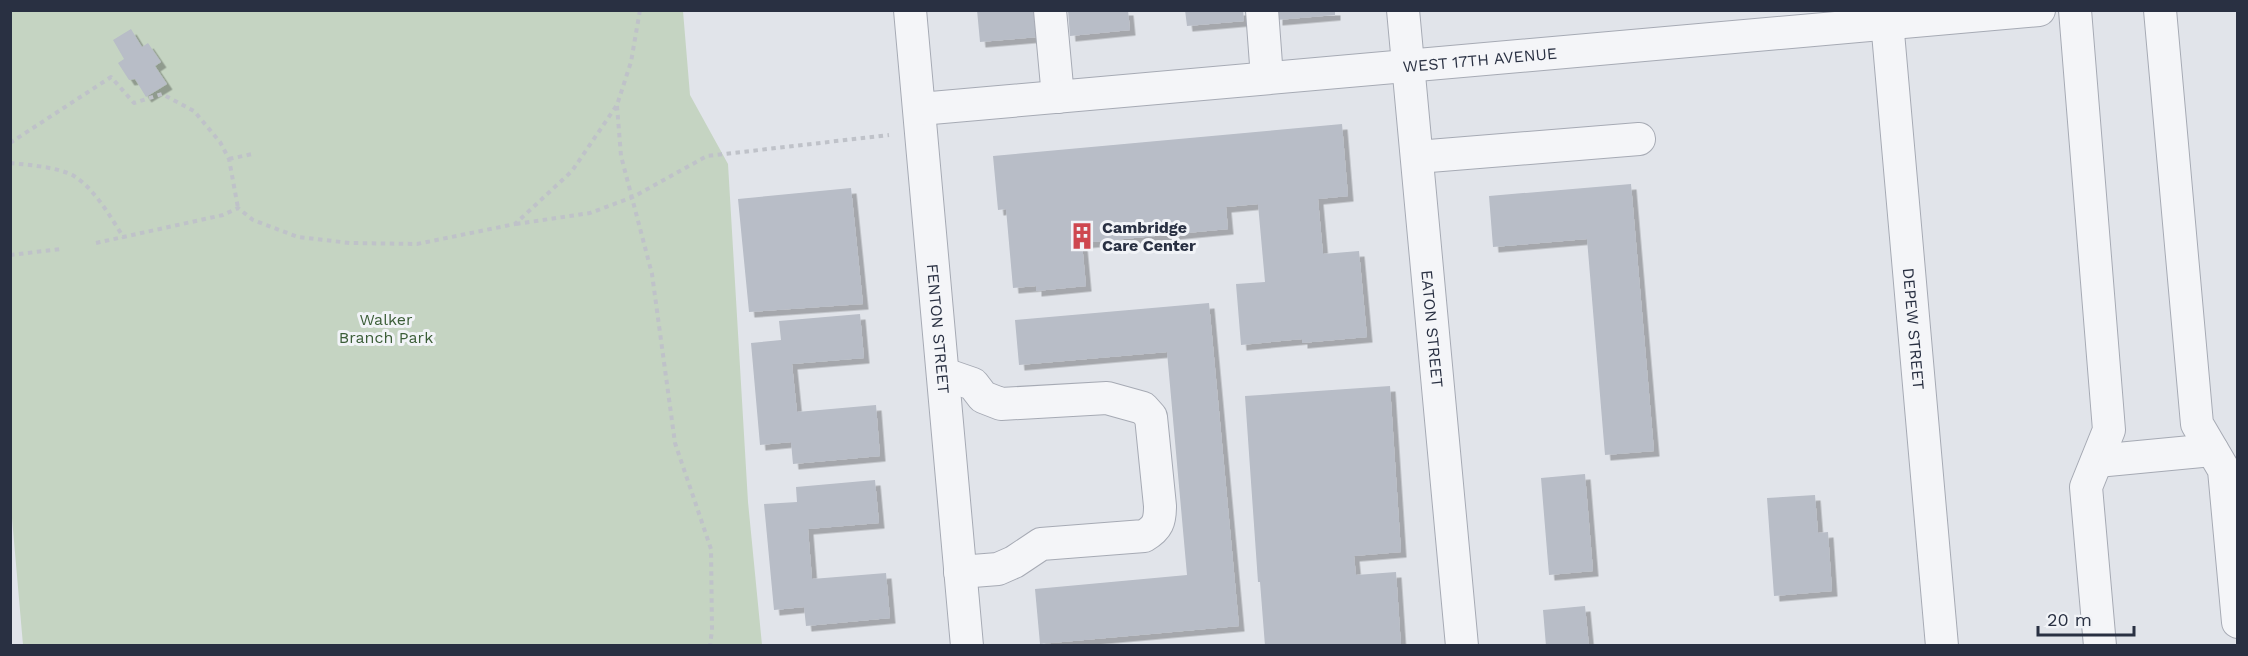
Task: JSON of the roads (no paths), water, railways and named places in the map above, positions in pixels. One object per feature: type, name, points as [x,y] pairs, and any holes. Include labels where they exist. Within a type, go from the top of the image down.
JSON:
[{"type":"street","name":"FENTON STREET","points":[[910,10],[967,645]]},
{"type":"street","points":[[1050,10],[1058,97]]},
{"type":"street","points":[[1262,10],[1267,78]]},
{"type":"street","name":"EATON STREET","points":[[1403,10],[1462,645]]},
{"type":"street","name":"WEST 17TH AVENUE","points":[[920,109],[1408,66],[1887,17],[2039,10]]},
{"type":"street","points":[[2075,10],[2109,430],[2086,487],[2100,645]]},
{"type":"street","points":[[2160,10],[2196,424],[2224,470],[2238,622]]},
{"type":"street","name":"DEPEW STREET","points":[[1887,17],[1942,645]]},
{"type":"street","points":[[1417,157],[1639,139]]},
{"type":"street","points":[[944,374],[973,384],[983,397],[1001,404],[1107,398],[1143,408],[1151,417],[1160,506],[1160,520],[1155,530],[1144,536],[1041,544],[1014,562],[998,569],[960,572]]},
{"type":"street","points":[[2097,461],[2212,450]]},
{"type":"place","name":"Cambridge Care Center","points":[[1082,236]]},
{"type":"park label","name":"Walker Branch Park","points":[[386,328]]}]
